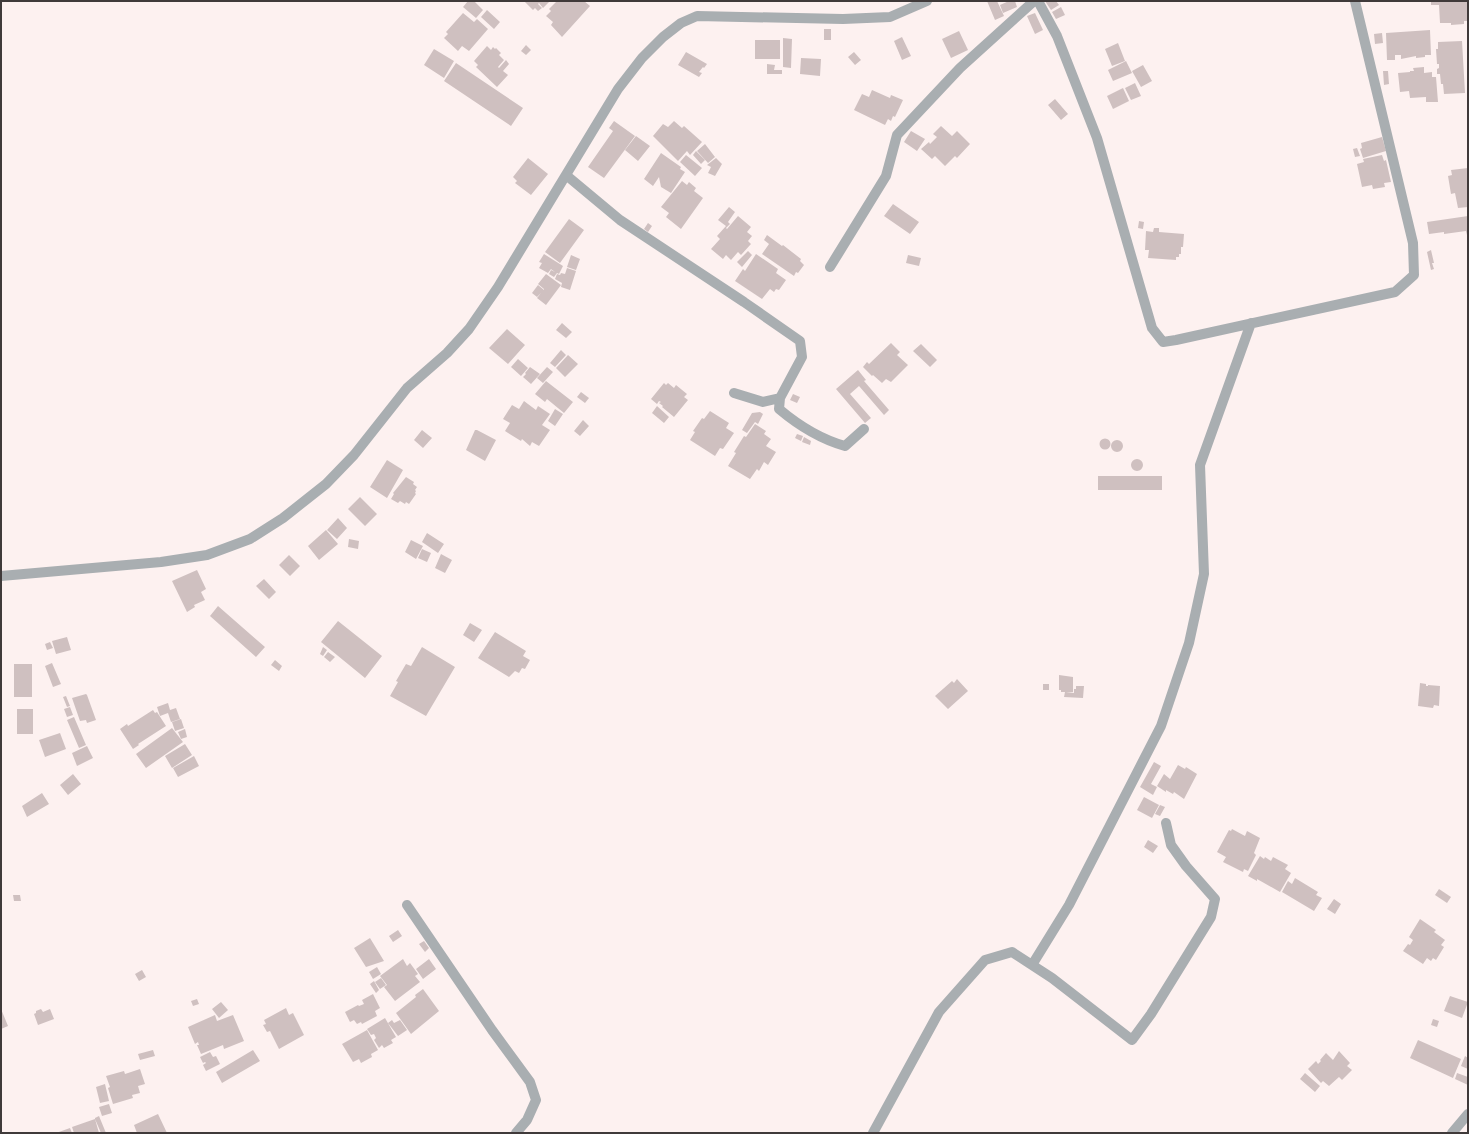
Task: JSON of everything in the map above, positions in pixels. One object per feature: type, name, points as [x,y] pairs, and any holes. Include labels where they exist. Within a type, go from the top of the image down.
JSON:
[{"type":"street","points":[[1,576],[161,562],[207,555],[250,538],[283,518],[326,484],[354,455],[407,388],[447,352],[469,329],[498,287],[618,89],[642,58],[663,37],[686,21],[697,16],[843,19],[890,16],[927,1]]},
{"type":"street","points":[[830,267],[886,176],[897,135],[960,68],[1034,1]]},
{"type":"street","points":[[1038,1],[1057,36],[1097,138],[1152,328],[1163,342],[1395,292],[1414,275],[1413,243],[1355,1]]},
{"type":"street","points":[[566,175],[620,220],[744,302],[800,342],[802,357],[780,398],[779,409],[791,419],[827,441],[845,446],[864,429]]},
{"type":"street","points":[[1032,965],[1070,905],[1161,726],[1189,643],[1204,574],[1200,465],[1251,324]]},
{"type":"street","points":[[734,393],[763,402],[780,398]]},
{"type":"street","points":[[873,1133],[939,1012],[985,960],[1012,952],[1052,978],[1132,1040],[1151,1014],[1211,917],[1215,899],[1186,866],[1171,845],[1166,823]]},
{"type":"street","points":[[407,905],[492,1030],[530,1082],[536,1100],[526,1120],[516,1133]]},
{"type":"street","points":[[1452,1133],[1468,1114]]},
{"type":"building","points":[[468,1],[474,1],[483,10],[476,18],[463,7]]},
{"type":"building","points":[[524,1],[550,1],[543,8],[539,3],[538,4],[542,8],[538,11],[535,8],[533,10]]},
{"type":"building","points":[[557,1],[584,1],[590,6],[562,37],[551,25],[553,22],[546,16],[551,11],[549,9]]},
{"type":"building","points":[[987,1],[997,1],[1004,16],[995,20]]},
{"type":"building","points":[[1009,1],[1015,1],[1017,7],[1003,13],[1000,5]]},
{"type":"building","points":[[1045,1],[1056,1],[1059,5],[1051,10]]},
{"type":"building","points":[[1431,1],[1468,1],[1468,21],[1464,21],[1464,24],[1451,25],[1451,23],[1440,23],[1439,5],[1431,5]]},
{"type":"building","points":[[1061,7],[1065,15],[1056,19],[1052,12]]},
{"type":"building","points":[[487,10],[500,22],[494,29],[481,17]]},
{"type":"building","points":[[463,13],[474,22],[477,19],[488,29],[469,51],[462,46],[458,51],[444,38],[448,34],[446,32]]},
{"type":"building","points":[[1035,13],[1043,30],[1035,34],[1027,16]]},
{"type":"building","points":[[824,29],[831,29],[831,40],[824,40]]},
{"type":"building","points":[[1430,30],[1431,55],[1401,59],[1401,55],[1395,55],[1395,60],[1387,60],[1386,33]]},
{"type":"building","points":[[959,31],[968,50],[951,58],[942,39]]},
{"type":"building","points":[[1382,33],[1383,43],[1375,44],[1374,34]]},
{"type":"building","points":[[902,37],[911,56],[902,60],[894,41]]},
{"type":"building","points":[[783,38],[792,39],[791,68],[783,67]]},
{"type":"building","points":[[755,40],[780,40],[780,59],[755,59]]},
{"type":"building","points":[[1462,41],[1465,93],[1444,94],[1440,74],[1437,74],[1437,69],[1439,68],[1439,64],[1437,64],[1436,49],[1438,49],[1438,42]]},
{"type":"building","points":[[1118,43],[1125,61],[1112,66],[1105,49]]},
{"type":"building","points":[[526,45],[531,50],[526,55],[521,51]]},
{"type":"building","points":[[487,46],[491,50],[493,47],[495,49],[496,48],[501,53],[499,55],[504,60],[498,67],[499,68],[506,60],[509,64],[503,71],[508,75],[497,87],[476,67],[478,65],[474,61]]},
{"type":"building","points":[[434,49],[454,61],[444,78],[424,65]]},
{"type":"building","points":[[686,52],[707,64],[699,72],[702,73],[699,77],[678,65]]},
{"type":"building","points":[[854,52],[861,60],[855,65],[848,57]]},
{"type":"building","points":[[801,58],[821,59],[820,76],[800,74]]},
{"type":"building","points":[[1126,61],[1132,73],[1113,81],[1108,70]]},
{"type":"building","points":[[456,63],[523,108],[511,126],[444,81]]},
{"type":"building","points":[[767,64],[775,65],[774,70],[782,70],[782,74],[767,74]]},
{"type":"building","points":[[1143,65],[1152,81],[1141,87],[1132,71]]},
{"type":"building","points":[[1424,67],[1424,73],[1432,72],[1432,77],[1436,77],[1438,102],[1426,102],[1426,97],[1410,98],[1409,91],[1400,92],[1398,73],[1410,72],[1414,71],[1413,68]]},
{"type":"building","points":[[1383,71],[1388,71],[1389,84],[1384,85]]},
{"type":"building","points":[[1135,83],[1141,96],[1131,100],[1125,88]]},
{"type":"building","points":[[1123,88],[1129,101],[1113,109],[1107,96]]},
{"type":"building","points":[[872,90],[890,98],[891,95],[903,100],[895,117],[893,116],[891,121],[888,119],[885,125],[854,110],[862,94],[869,97]]},
{"type":"building","points":[[1055,99],[1068,114],[1061,120],[1048,105]]},
{"type":"building","points":[[614,121],[635,136],[604,178],[588,167],[613,131],[609,128]]},
{"type":"building","points":[[674,121],[682,128],[684,126],[702,142],[690,155],[687,151],[678,161],[653,136],[663,124],[668,127]]},
{"type":"building","points":[[941,126],[952,136],[957,131],[970,144],[957,158],[955,156],[945,166],[935,156],[932,159],[921,149],[929,142],[930,144],[937,137],[933,134]]},
{"type":"building","points":[[911,131],[925,139],[917,151],[904,142]]},
{"type":"building","points":[[636,136],[650,146],[638,161],[625,150]]},
{"type":"building","points":[[1382,137],[1386,151],[1363,158],[1360,149],[1362,148],[1361,143]]},
{"type":"building","points":[[705,144],[715,157],[708,163],[697,151]]},
{"type":"building","points":[[1357,148],[1360,156],[1355,157],[1353,149]]},
{"type":"building","points":[[696,151],[705,160],[701,164],[693,155]]},
{"type":"building","points":[[661,153],[681,167],[680,169],[685,172],[671,193],[661,187],[659,177],[653,186],[644,179]]},
{"type":"building","points":[[686,155],[702,168],[695,176],[680,162]]},
{"type":"building","points":[[1382,155],[1384,161],[1386,160],[1391,182],[1384,183],[1385,187],[1373,189],[1372,185],[1362,187],[1357,164],[1364,162],[1363,159]]},
{"type":"building","points":[[528,158],[548,174],[531,195],[515,183],[517,181],[513,177]]},
{"type":"building","points":[[716,158],[722,164],[715,176],[708,173],[711,167],[707,165]]},
{"type":"building","points":[[1468,168],[1468,207],[1458,208],[1455,193],[1451,194],[1448,176],[1452,175],[1451,170]]},
{"type":"building","points":[[682,181],[687,185],[689,182],[696,188],[694,191],[703,198],[681,229],[666,217],[669,213],[661,207]]},
{"type":"building","points":[[893,204],[919,222],[910,234],[884,216]]},
{"type":"building","points":[[729,207],[735,212],[728,222],[730,224],[726,228],[727,229],[738,216],[751,227],[747,232],[752,236],[748,241],[751,244],[741,255],[738,252],[731,260],[726,255],[723,259],[711,249],[720,239],[717,236],[726,226],[718,220]]},
{"type":"building","points":[[1468,216],[1468,239],[1466,231],[1444,234],[1444,232],[1429,234],[1427,222]]},
{"type":"building","points":[[569,219],[584,230],[560,263],[545,252]]},
{"type":"building","points":[[1139,221],[1144,222],[1143,229],[1138,228]]},
{"type":"building","points":[[648,223],[652,226],[648,232],[644,229]]},
{"type":"building","points":[[1154,228],[1159,228],[1159,232],[1184,234],[1181,254],[1179,254],[1179,257],[1176,257],[1176,260],[1148,258],[1149,250],[1145,250],[1146,231],[1153,232]]},
{"type":"building","points":[[767,235],[801,259],[800,261],[804,265],[798,273],[796,272],[794,276],[762,254],[769,244],[764,240]]},
{"type":"building","points":[[1431,250],[1434,269],[1431,270],[1427,252]]},
{"type":"building","points":[[748,251],[752,255],[742,267],[737,262]]},
{"type":"building","points":[[544,254],[563,266],[559,274],[557,273],[554,277],[549,274],[551,270],[555,272],[551,269],[548,273],[539,268],[542,263],[539,262]]},
{"type":"building","points":[[756,254],[778,269],[776,273],[786,280],[779,290],[776,289],[774,292],[770,289],[762,299],[735,281],[743,269],[745,271]]},
{"type":"building","points":[[571,255],[580,259],[576,270],[567,267]]},
{"type":"building","points":[[908,255],[921,258],[919,266],[906,263]]},
{"type":"building","points":[[567,268],[576,271],[570,290],[561,287],[562,283],[555,279],[557,274],[565,274]]},
{"type":"building","points":[[546,274],[561,285],[546,305],[537,298],[541,293],[537,297],[532,293],[538,285],[544,290],[538,284]]},
{"type":"building","points":[[562,323],[572,332],[566,338],[556,330]]},
{"type":"building","points":[[507,329],[525,345],[508,364],[489,348]]},
{"type":"building","points":[[891,343],[900,352],[897,355],[908,365],[891,382],[886,379],[882,383],[863,367],[867,362],[869,364]]},
{"type":"building","points":[[921,344],[937,360],[930,367],[913,351]]},
{"type":"building","points":[[561,350],[566,355],[555,367],[550,363]]},
{"type":"building","points":[[568,355],[578,364],[565,377],[556,368]]},
{"type":"building","points":[[518,359],[528,368],[521,376],[511,367]]},
{"type":"building","points":[[530,367],[540,374],[531,384],[523,377]]},
{"type":"building","points":[[547,367],[553,372],[543,383],[537,378]]},
{"type":"building","points":[[858,370],[866,380],[864,381],[889,410],[884,415],[859,386],[850,394],[871,418],[865,423],[836,389]]},
{"type":"building","points":[[546,381],[573,402],[564,413],[547,399],[545,402],[535,394]]},
{"type":"building","points":[[664,383],[666,385],[668,383],[674,388],[676,385],[687,394],[684,397],[688,400],[674,417],[662,407],[663,406],[659,403],[661,402],[659,401],[657,404],[651,399]]},
{"type":"building","points":[[581,392],[589,398],[585,403],[577,397]]},
{"type":"building","points":[[793,394],[800,397],[797,403],[790,400]]},
{"type":"building","points":[[524,401],[536,410],[538,406],[550,414],[542,425],[550,430],[539,446],[532,442],[530,446],[522,439],[521,441],[505,431],[510,423],[503,419],[512,405],[519,409]]},
{"type":"building","points":[[657,406],[669,417],[664,423],[652,413]]},
{"type":"building","points":[[555,409],[563,414],[555,426],[548,421]]},
{"type":"building","points":[[710,411],[729,423],[726,428],[734,433],[723,449],[720,448],[715,456],[690,440],[695,432],[693,431],[702,418],[704,419]]},
{"type":"building","points":[[760,412],[763,414],[758,424],[755,422],[747,433],[742,430],[752,413]]},
{"type":"building","points":[[583,420],[589,426],[580,436],[574,431]]},
{"type":"building","points":[[755,424],[766,431],[764,434],[771,439],[766,446],[776,452],[768,465],[764,462],[759,471],[757,469],[750,479],[728,466],[736,453],[734,452],[744,436],[746,437]]},
{"type":"building","points":[[422,430],[432,438],[423,448],[414,440]]},
{"type":"building","points":[[475,430],[496,440],[485,461],[466,450]]},
{"type":"building","points":[[797,434],[803,436],[801,441],[795,438]]},
{"type":"building","points":[[804,437],[811,441],[810,445],[802,442]]},
{"type":"building","points":[[1105,438],[1109,440],[1111,444],[1109,448],[1105,450],[1101,448],[1099,444],[1101,440]]},
{"type":"building","points":[[1117,440],[1121,442],[1123,446],[1121,450],[1117,452],[1113,450],[1111,446],[1113,442]]},
{"type":"building","points":[[1135,459],[1139,459],[1143,465],[1139,471],[1135,471],[1131,467],[1131,463]]},
{"type":"building","points":[[387,460],[403,470],[387,498],[370,487]]},
{"type":"building","points":[[1098,476],[1162,476],[1162,490],[1098,490]]},
{"type":"building","points":[[406,477],[414,482],[413,484],[417,487],[415,490],[416,494],[409,504],[406,502],[405,504],[400,501],[398,503],[391,499],[394,494],[393,493]]},
{"type":"building","points":[[360,497],[377,514],[365,526],[348,509]]},
{"type":"building","points":[[338,518],[347,528],[337,539],[327,530]]},
{"type":"building","points":[[326,530],[338,544],[319,560],[308,546]]},
{"type":"building","points":[[427,533],[444,544],[438,553],[422,542]]},
{"type":"building","points":[[349,539],[359,541],[358,549],[348,547]]},
{"type":"building","points":[[411,540],[423,546],[416,559],[405,552]]},
{"type":"building","points":[[422,549],[431,553],[427,562],[418,558]]},
{"type":"building","points":[[441,554],[452,560],[445,573],[435,568]]},
{"type":"building","points":[[289,555],[300,566],[290,576],[279,565]]},
{"type":"building","points":[[197,570],[206,589],[201,592],[205,600],[194,605],[195,607],[187,612],[172,581]]},
{"type":"building","points":[[264,579],[276,592],[269,599],[256,586]]},
{"type":"building","points":[[218,606],[265,647],[256,657],[210,616]]},
{"type":"building","points":[[338,621],[382,656],[365,678],[321,642]]},
{"type":"building","points":[[470,623],[482,630],[474,642],[463,635]]},
{"type":"building","points":[[495,632],[526,651],[523,656],[530,660],[525,669],[522,668],[519,673],[515,671],[509,677],[478,658]]},
{"type":"building","points":[[67,637],[71,650],[56,654],[52,641]]},
{"type":"building","points":[[50,642],[53,648],[47,650],[45,644]]},
{"type":"building","points":[[323,647],[327,650],[323,656],[320,654]]},
{"type":"building","points":[[422,647],[455,667],[426,716],[390,696],[398,682],[396,681],[406,664],[411,666]]},
{"type":"building","points":[[328,652],[335,657],[330,662],[324,657]]},
{"type":"building","points":[[275,660],[282,666],[279,671],[271,665]]},
{"type":"building","points":[[52,663],[61,684],[53,687],[45,666]]},
{"type":"building","points":[[14,664],[32,664],[32,697],[14,697]]},
{"type":"building","points":[[1059,675],[1073,677],[1073,692],[1066,692],[1074,693],[1076,686],[1084,686],[1083,698],[1064,697],[1065,692],[1061,692],[1061,690],[1059,690]]},
{"type":"building","points":[[957,679],[968,691],[948,709],[935,696],[952,681],[954,683]]},
{"type":"building","points":[[1420,683],[1426,684],[1426,686],[1440,686],[1439,706],[1434,705],[1433,708],[1418,706]]},
{"type":"building","points":[[1043,684],[1049,684],[1049,690],[1043,690]]},
{"type":"building","points":[[86,694],[96,720],[87,723],[86,720],[80,721],[72,698]]},
{"type":"building","points":[[66,696],[70,706],[67,707],[63,697]]},
{"type":"building","points":[[168,703],[170,710],[176,708],[180,719],[171,722],[168,713],[160,716],[157,707]]},
{"type":"building","points":[[70,707],[73,715],[67,717],[64,709]]},
{"type":"building","points":[[17,709],[33,709],[33,734],[17,734]]},
{"type":"building","points":[[153,710],[155,713],[157,712],[166,726],[138,744],[139,745],[133,749],[120,729],[127,724],[128,726]]},
{"type":"building","points":[[74,717],[86,745],[79,748],[67,720]]},
{"type":"building","points":[[181,719],[184,728],[175,731],[172,722]]},
{"type":"building","points":[[172,728],[183,742],[146,768],[136,754]]},
{"type":"building","points":[[185,729],[187,737],[181,739],[178,732]]},
{"type":"building","points":[[60,733],[66,749],[45,757],[39,740]]},
{"type":"building","points":[[185,744],[192,755],[172,768],[165,756]]},
{"type":"building","points":[[87,746],[93,758],[77,766],[72,753]]},
{"type":"building","points":[[194,756],[199,766],[178,777],[173,768]]},
{"type":"building","points":[[1154,762],[1161,766],[1151,784],[1157,787],[1153,795],[1140,787]]},
{"type":"building","points":[[1178,765],[1185,769],[1186,767],[1197,774],[1184,799],[1174,792],[1173,794],[1166,790],[1166,792],[1157,786],[1164,774],[1170,779]]},
{"type":"building","points":[[73,774],[81,784],[68,795],[60,785]]},
{"type":"building","points":[[42,793],[49,804],[27,817],[22,806]]},
{"type":"building","points":[[1144,797],[1159,805],[1152,818],[1137,810]]},
{"type":"building","points":[[1160,805],[1165,807],[1160,816],[1155,814]]},
{"type":"building","points":[[1232,829],[1245,836],[1247,831],[1260,838],[1254,853],[1256,855],[1248,871],[1244,869],[1243,872],[1223,862],[1226,857],[1217,852],[1229,830],[1231,831]]},
{"type":"building","points":[[1148,840],[1158,846],[1153,853],[1144,847]]},
{"type":"building","points":[[1260,856],[1271,861],[1273,857],[1288,865],[1285,869],[1291,873],[1280,892],[1257,879],[1257,881],[1248,876]]},
{"type":"building","points":[[1295,878],[1318,892],[1316,895],[1322,898],[1314,911],[1282,892],[1288,881],[1292,884]]},
{"type":"building","points":[[1439,889],[1451,897],[1447,903],[1435,895]]},
{"type":"building","points":[[13,895],[20,895],[21,901],[14,901]]},
{"type":"building","points":[[1334,899],[1341,904],[1335,914],[1327,909]]},
{"type":"building","points":[[1420,919],[1436,930],[1434,932],[1445,940],[1441,945],[1444,947],[1436,960],[1433,958],[1431,961],[1427,958],[1423,964],[1403,951],[1413,940],[1409,937]]},
{"type":"building","points":[[398,930],[402,936],[393,942],[389,936]]},
{"type":"building","points":[[370,938],[384,961],[366,967],[354,948]]},
{"type":"building","points":[[424,941],[429,948],[425,952],[419,944]]},
{"type":"building","points":[[403,959],[407,966],[410,963],[418,974],[415,976],[420,982],[395,1001],[384,987],[387,985],[380,976]]},
{"type":"building","points":[[429,959],[436,969],[423,979],[416,969]]},
{"type":"building","points":[[377,967],[381,974],[373,979],[369,972]]},
{"type":"building","points":[[142,970],[146,977],[139,981],[135,974]]},
{"type":"building","points":[[381,978],[386,985],[380,989],[375,982]]},
{"type":"building","points":[[374,981],[379,990],[376,993],[370,984]]},
{"type":"building","points":[[423,989],[439,1011],[411,1034],[396,1013],[416,997],[415,995]]},
{"type":"building","points":[[373,994],[380,1008],[375,1011],[377,1016],[362,1024],[361,1022],[357,1024],[354,1020],[350,1022],[345,1012],[358,1005],[364,1004],[362,1000]]},
{"type":"building","points":[[1450,996],[1468,1002],[1462,1018],[1444,1011]]},
{"type":"building","points":[[197,999],[199,1004],[193,1006],[191,1001]]},
{"type":"building","points":[[221,1002],[228,1010],[219,1018],[212,1009]]},
{"type":"building","points":[[286,1008],[289,1015],[293,1013],[304,1035],[279,1049],[270,1031],[267,1032],[263,1025],[266,1024],[264,1020]]},
{"type":"building","points":[[1,1009],[8,1026],[1,1029]]},
{"type":"building","points":[[41,1009],[43,1012],[50,1009],[54,1019],[38,1025],[34,1014],[36,1011]]},
{"type":"building","points":[[215,1015],[217,1021],[233,1015],[244,1041],[224,1049],[223,1045],[201,1054],[197,1045],[199,1045],[198,1042],[195,1044],[188,1027]]},
{"type":"building","points":[[385,1018],[396,1037],[391,1040],[393,1043],[384,1048],[382,1045],[379,1048],[374,1040],[376,1038],[374,1034],[371,1035],[367,1029]]},
{"type":"building","points":[[1433,1019],[1439,1021],[1437,1027],[1431,1025]]},
{"type":"building","points":[[392,1020],[394,1023],[400,1020],[407,1030],[398,1036],[388,1023]]},
{"type":"building","points":[[367,1030],[378,1050],[371,1054],[372,1057],[361,1063],[359,1059],[353,1062],[342,1044]]},
{"type":"building","points":[[1418,1040],[1461,1059],[1453,1078],[1410,1058]]},
{"type":"building","points":[[153,1050],[155,1056],[140,1060],[138,1054]]},
{"type":"building","points":[[253,1050],[260,1061],[222,1083],[216,1072]]},
{"type":"building","points":[[1339,1051],[1350,1063],[1347,1066],[1352,1070],[1342,1080],[1339,1077],[1329,1086],[1323,1081],[1321,1083],[1308,1069],[1316,1061],[1318,1064],[1326,1053],[1333,1060]]},
{"type":"building","points":[[210,1052],[213,1057],[216,1056],[220,1064],[206,1071],[203,1065],[206,1063],[203,1063],[200,1057]]},
{"type":"building","points":[[1465,1056],[1468,1058],[1468,1069],[1461,1066]]},
{"type":"building","points":[[140,1069],[145,1084],[138,1086],[140,1093],[132,1095],[133,1098],[113,1104],[108,1088],[110,1087],[106,1076],[124,1071],[125,1074]]},
{"type":"building","points":[[1305,1073],[1320,1086],[1315,1092],[1300,1079]]},
{"type":"building","points":[[1457,1073],[1468,1077],[1468,1085],[1455,1079]]},
{"type":"building","points":[[105,1084],[109,1101],[100,1103],[96,1087]]},
{"type":"building","points":[[109,1104],[112,1113],[102,1116],[99,1107]]},
{"type":"building","points":[[158,1114],[167,1133],[137,1133],[134,1125]]},
{"type":"building","points":[[99,1116],[106,1133],[101,1133],[95,1119]]},
{"type":"building","points":[[95,1119],[99,1133],[74,1133],[72,1127]]},
{"type":"building","points":[[70,1128],[72,1133],[56,1133]]}]
